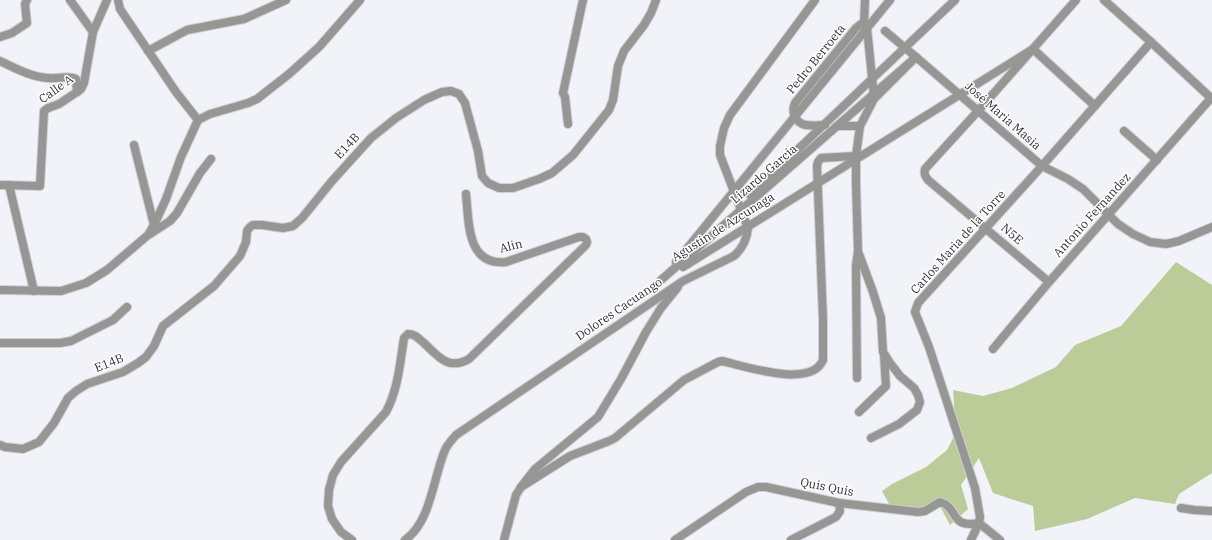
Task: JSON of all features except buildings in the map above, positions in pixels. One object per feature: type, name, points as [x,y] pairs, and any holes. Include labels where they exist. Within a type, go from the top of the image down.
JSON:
[{"type":"street","points":[[0,36],[12,33],[28,23],[26,8],[20,0]]},
{"type":"street","points":[[70,0],[93,32]]},
{"type":"street","name":"Calle A","points":[[4,185],[40,186],[44,112],[48,108],[60,104],[81,89],[84,83],[93,32],[107,0]]},
{"type":"street","points":[[118,0],[120,9],[176,92],[198,120]]},
{"type":"street","points":[[148,50],[187,30],[244,19],[286,0]]},
{"type":"street","points":[[148,235],[154,226],[166,199],[181,157],[198,120],[210,114],[248,104],[257,99],[289,74],[319,47],[360,0]]},
{"type":"street","points":[[568,124],[565,97],[563,93],[583,0]]},
{"type":"street","name":"E14B","points":[[0,445],[5,448],[23,449],[39,442],[54,423],[68,398],[76,390],[88,384],[123,372],[146,357],[154,346],[163,326],[214,286],[240,256],[246,242],[247,231],[250,227],[253,225],[283,228],[293,226],[302,218],[332,181],[371,138],[407,109],[424,100],[442,92],[451,91],[459,94],[465,102],[478,151],[482,176],[488,183],[500,188],[513,188],[552,173],[573,155],[609,110],[613,100],[618,66],[624,51],[644,25],[656,0]]},
{"type":"street","points":[[747,226],[720,155],[720,146],[724,128],[736,105],[815,0]]},
{"type":"street","name":"Pedro Berroeta","points":[[865,0],[866,26],[874,97]]},
{"type":"street","points":[[866,26],[890,0]]},
{"type":"street","name":"Lizardo Garcia","points":[[661,280],[740,208],[955,0]]},
{"type":"street","points":[[978,111],[1076,0]]},
{"type":"street","points":[[1104,0],[1211,98]]},
{"type":"street","name":"Pedro Berroeta","points":[[795,116],[793,112],[795,103],[856,28],[861,24],[866,26]]},
{"type":"street","name":"José Maria Masia","points":[[885,31],[1042,166],[1068,179],[1083,189],[1118,224],[1128,231],[1150,242],[1166,244],[1179,241],[1212,227]]},
{"type":"street","name":"Carlos Maria de la Torre","points":[[979,523],[980,517],[975,488],[929,347],[914,312],[918,303],[1042,166],[1151,42]]},
{"type":"street","points":[[1033,50],[1094,106]]},
{"type":"street","name":"Agustin de Azcunaga","points":[[661,280],[856,158],[1033,50]]},
{"type":"street","name":"Lizardo Garcia","points":[[740,208],[874,97],[916,57]]},
{"type":"street","points":[[0,61],[39,77],[72,77],[76,79],[77,92]]},
{"type":"street","name":"Lizardo Garcia","points":[[857,378],[856,266],[858,251],[856,158],[860,126],[874,97]]},
{"type":"street","name":"Antonio Fernandez","points":[[993,349],[1108,214],[1211,98]]},
{"type":"street","name":"N5E","points":[[978,111],[925,169],[925,177],[1049,282]]},
{"type":"street","points":[[795,116],[801,124],[806,125],[860,126]]},
{"type":"street","name":"Agustin de Azcunaga","points":[[661,280],[795,116]]},
{"type":"street","points":[[1124,131],[1157,160]]},
{"type":"street","points":[[134,145],[154,226]]},
{"type":"street","points":[[521,487],[570,456],[609,442],[684,380],[718,362],[722,361],[756,369],[790,374],[809,372],[821,365],[823,360],[823,320],[817,166],[821,158],[856,158]]},
{"type":"street","points":[[0,290],[61,291],[86,283],[107,270],[148,235],[170,221],[178,213],[200,174],[211,159]]},
{"type":"street","points":[[4,185],[34,291]]},
{"type":"street","name":"Alin","points":[[352,540],[341,532],[332,519],[328,506],[328,490],[333,475],[342,462],[386,412],[390,404],[396,384],[404,338],[408,334],[416,336],[443,360],[455,364],[469,359],[586,245],[587,242],[583,237],[579,237],[506,262],[500,263],[486,260],[478,252],[472,239],[466,194]]},
{"type":"street","name":"Dolores Cacuango","points":[[405,540],[418,527],[424,514],[445,450],[456,435],[683,280],[734,256],[745,242],[747,226]]},
{"type":"street","points":[[858,251],[881,318],[886,386],[859,412]]},
{"type":"street","points":[[504,540],[516,495],[521,487],[535,469],[598,417],[621,379],[646,332],[661,308],[683,280]]},
{"type":"street","points":[[0,343],[60,344],[71,341],[113,320],[127,307]]},
{"type":"street","points":[[871,438],[899,424],[917,410],[920,402],[914,388],[900,376],[883,352]]},
{"type":"street","name":"Quis Quis","points":[[675,540],[746,492],[758,487],[766,487],[839,503],[918,512],[925,511],[940,502],[950,507],[958,520],[970,525],[979,523]]},
{"type":"street","points":[[791,540],[836,517],[840,511],[839,503]]},
{"type":"street","points":[[1181,508],[1212,511]]},
{"type":"street","points":[[971,540],[979,523],[1000,540]]},
{"type":"green space","points":[[1176,262],[1212,285],[1212,473],[1179,494],[1175,504],[1135,498],[1087,519],[1035,531],[1033,506],[993,493],[979,458],[961,485],[968,509],[950,525],[941,508],[894,513],[882,491],[892,484],[926,467],[947,450],[956,432],[953,390],[983,396],[1012,388],[1056,367],[1075,345],[1121,326]]}]
